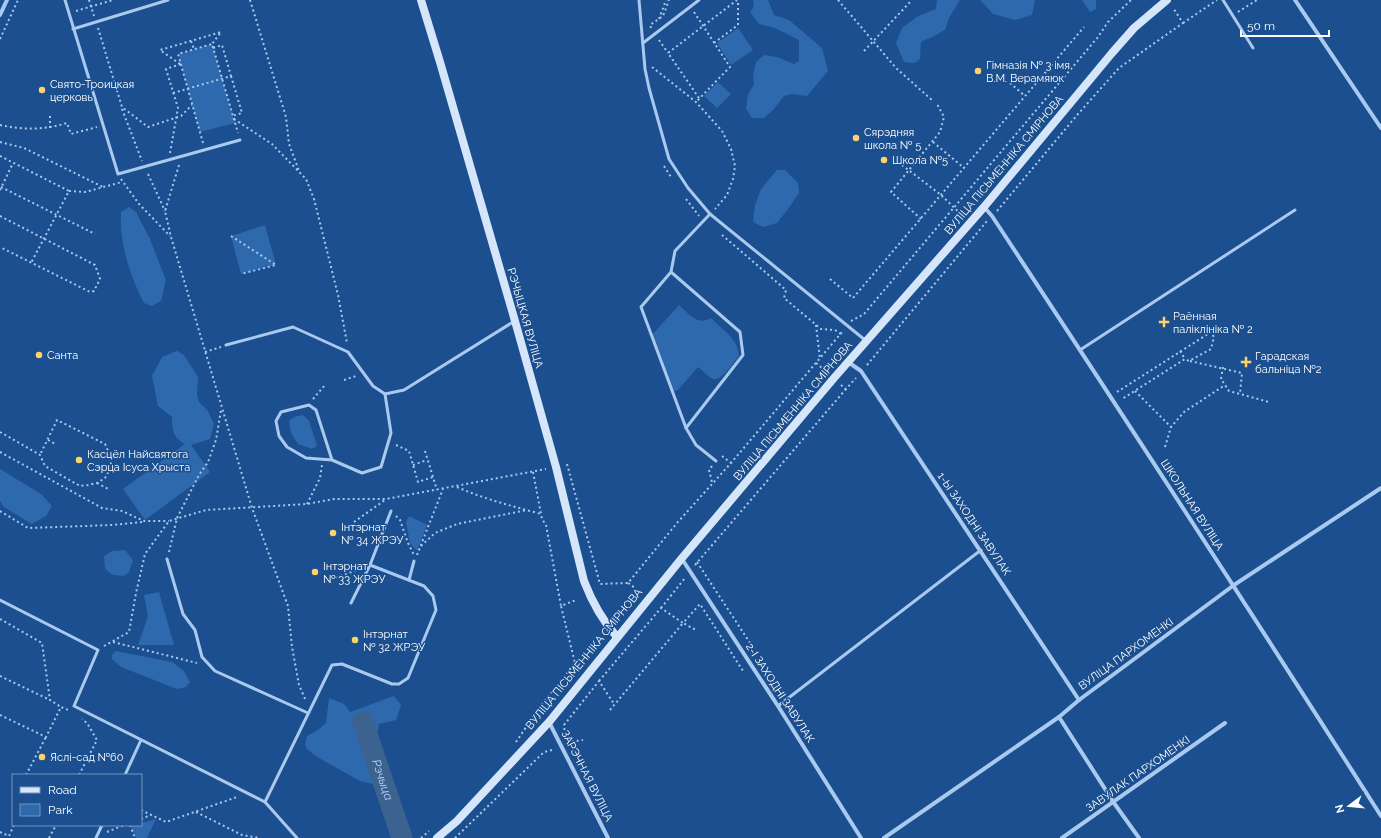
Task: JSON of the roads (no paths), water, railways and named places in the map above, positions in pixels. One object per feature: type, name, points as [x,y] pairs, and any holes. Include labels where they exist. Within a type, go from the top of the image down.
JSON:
[{"type":"main road","name":"РЭЧЫЦКАЯ ВУЛІЦА","points":[[421,0],[556,467],[584,581],[597,610],[608,627],[617,637]]},
{"type":"main road","name":"ВУЛІЦА ПІСЬМЕННІКА СМІРНОВА","points":[[437,838],[457,821],[549,722],[682,558],[834,378],[971,223],[1134,28],[1169,3]]},
{"type":"street","points":[[0,15],[7,0]]},
{"type":"street","points":[[1295,0],[1381,128]]},
{"type":"street","name":"ШКОЛЬНАЯ ВУЛІЦА","points":[[984,207],[992,216],[1234,585],[1381,816]]},
{"type":"street","name":"1-Ы ЗАХОДНІ ЗАВУЛАК","points":[[848,362],[861,371],[1079,700]]},
{"type":"street","name":"ВУЛІЦА ПАРХОМЕНКІ","points":[[884,838],[1059,717],[1079,700],[1234,585],[1381,488]]},
{"type":"street","name":"2-І ЗАХОДНІ ЗАВУЛАК","points":[[682,558],[861,838]]},
{"type":"street","points":[[1059,717],[1114,803],[1139,838]]},
{"type":"street","name":"ЗАРЭЧНАЯ ВУЛІЦА","points":[[549,722],[608,838]]},
{"type":"street","name":"ЗАВУЛАК ПАРХОМЕНКІ","points":[[1062,838],[1114,803],[1225,723]]},
{"type":"lane","points":[[65,0],[118,174],[240,140]]},
{"type":"lane","points":[[73,29],[154,2],[168,0]]},
{"type":"lane","points":[[639,0],[649,88],[669,159],[688,188],[710,214],[867,341]]},
{"type":"lane","points":[[643,43],[699,0]]},
{"type":"lane","points":[[1223,0],[1253,48]]},
{"type":"lane","points":[[1080,350],[1295,210]]},
{"type":"lane","points":[[710,214],[675,251],[671,272],[641,307],[686,428],[696,445],[716,461]]},
{"type":"lane","points":[[671,272],[740,332],[743,355],[686,428]]},
{"type":"lane","points":[[226,345],[293,327],[348,352],[373,386],[385,394],[404,390],[515,321]]},
{"type":"lane","points":[[332,460],[316,410],[309,405],[281,412],[276,421],[279,436],[287,448],[306,458],[322,458],[332,460],[362,473],[381,467],[391,433],[385,394]]},
{"type":"lane","points":[[350,603],[370,565],[392,511]]},
{"type":"lane","points":[[778,706],[981,550]]},
{"type":"lane","points":[[167,560],[183,614],[195,630],[202,656],[215,671],[308,714]]},
{"type":"lane","points":[[409,580],[414,561]]},
{"type":"lane","points":[[265,802],[332,665],[342,664],[392,684],[399,684],[408,678],[436,610],[433,596],[424,586],[370,565]]},
{"type":"lane","points":[[0,600],[98,650],[74,706],[265,802],[297,838]]},
{"type":"lane","points":[[125,774],[141,740]]},
{"type":"lane","points":[[97,837],[102,826]]},
{"type":"waterway","name":"Рэчыца","points":[[363,722],[402,838]]},
{"type":"place","name":"Гімназія № 3 імя В.М. Верамяюк","points":[[978,71]]},
{"type":"place","name":"Свято-Троицкая церковь","points":[[42,90]]},
{"type":"place","name":"Сярэдняя школа № 5","points":[[856,138]]},
{"type":"place","name":"Школа №5","points":[[884,160]]},
{"type":"place","name":"Раённая паліклініка № 2","points":[[1164,322]]},
{"type":"place","name":"Санта","points":[[39,355]]},
{"type":"place","name":"Гарадская бальніца №2","points":[[1246,362]]},
{"type":"place","name":"Касцёл Найсвятога Сэрца Ісуса Хрыста","points":[[79,460]]},
{"type":"place","name":"Інтэрнат № 34 ЖРЭУ","points":[[333,533]]},
{"type":"place","name":"Інтэрнат № 33 ЖРЭУ","points":[[315,572]]},
{"type":"place","name":"Інтэрнат № 32 ЖРЭУ","points":[[355,640]]},
{"type":"place","name":"Яслі-сад №60","points":[[42,757]]}]
